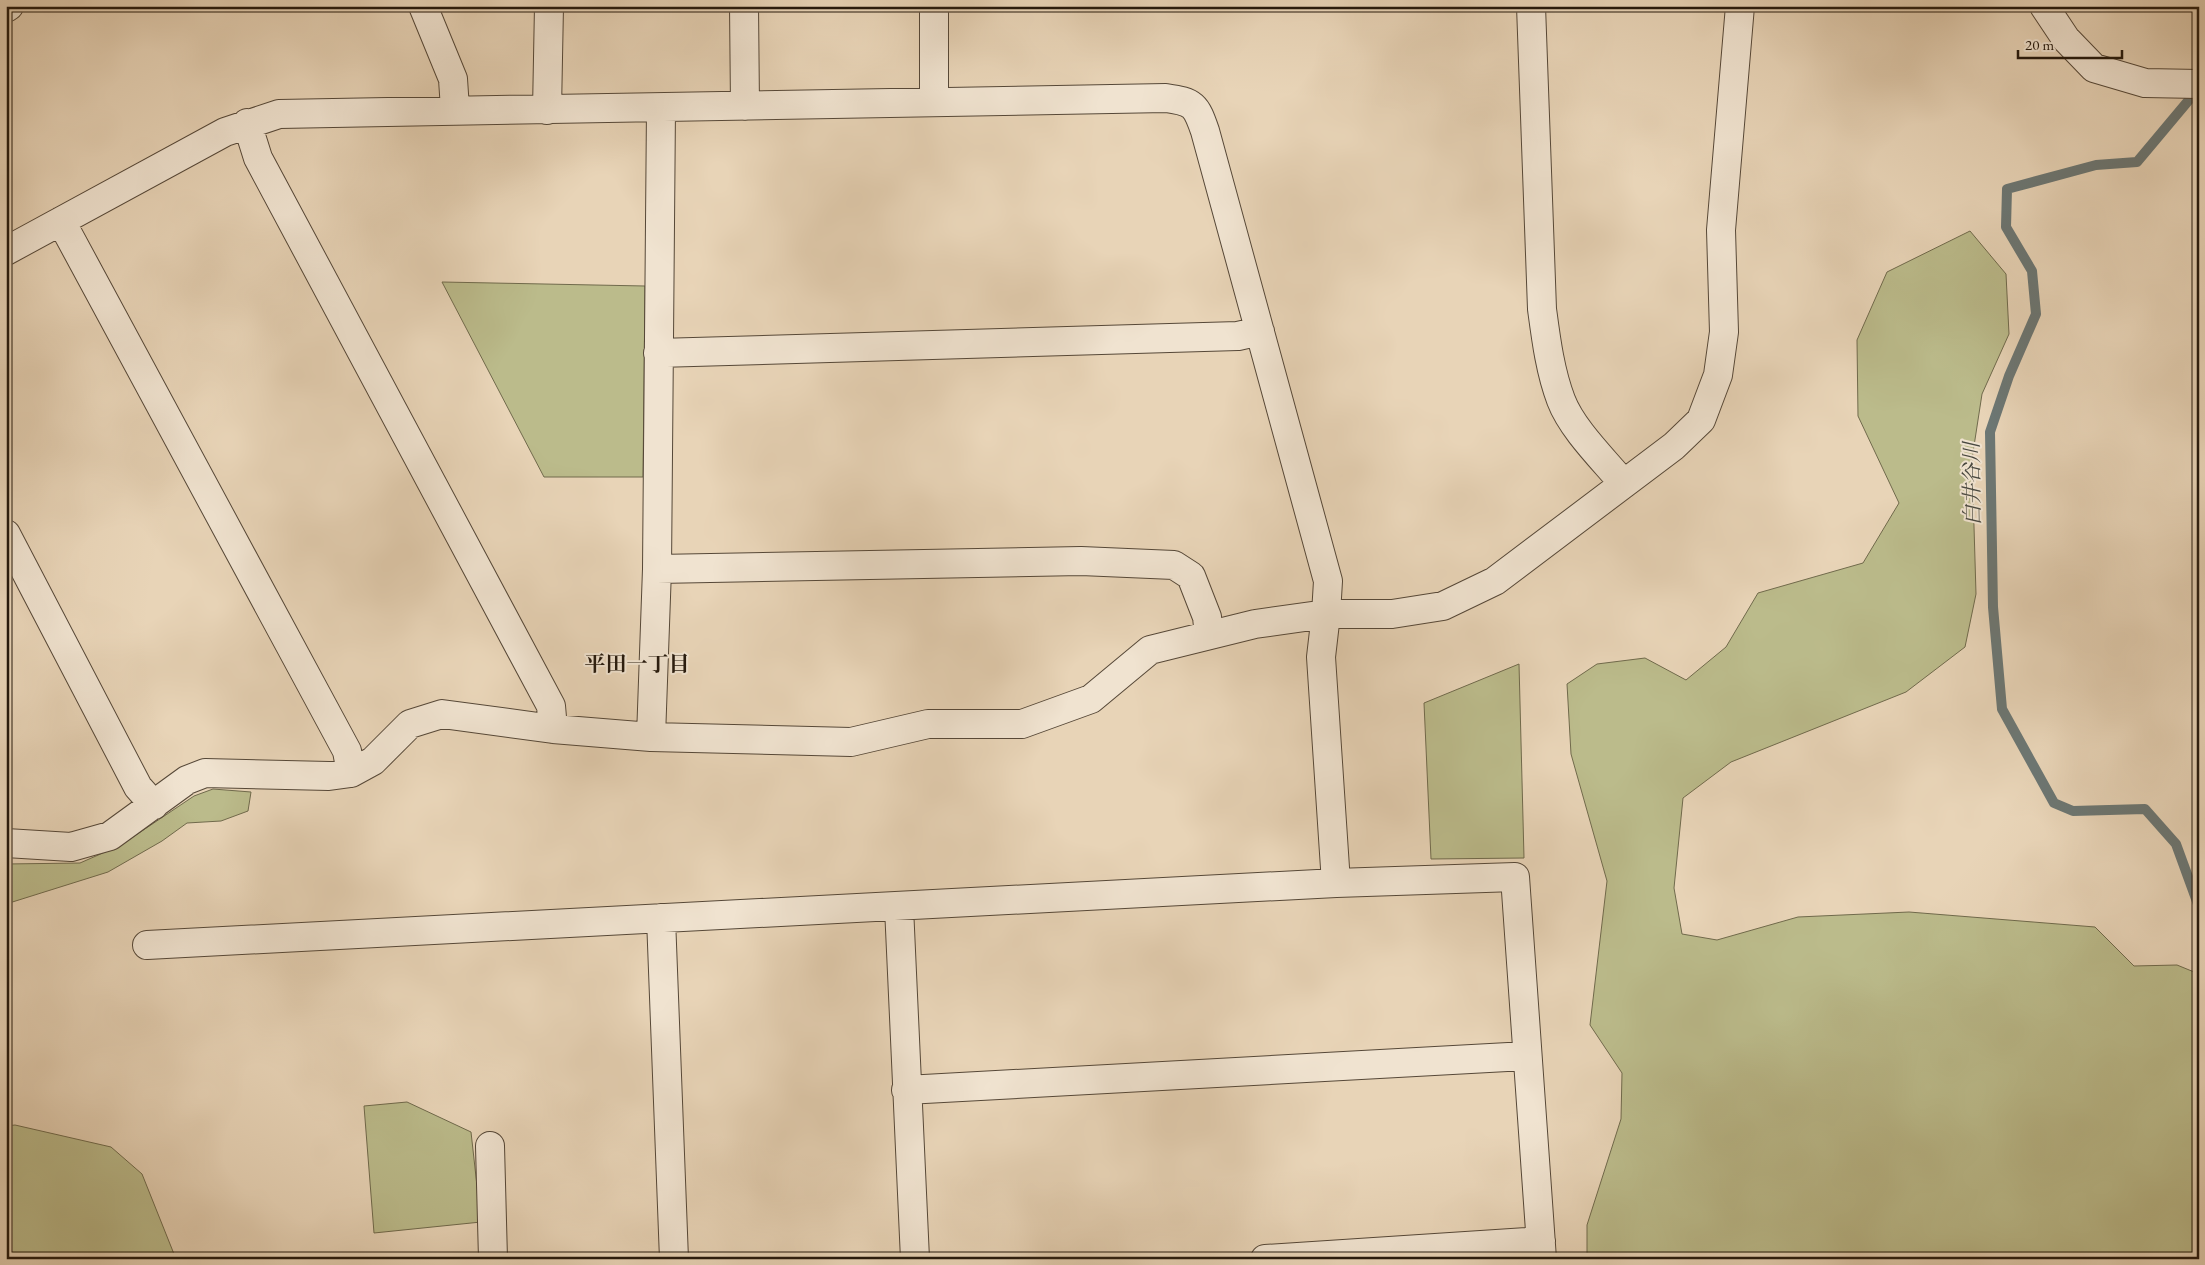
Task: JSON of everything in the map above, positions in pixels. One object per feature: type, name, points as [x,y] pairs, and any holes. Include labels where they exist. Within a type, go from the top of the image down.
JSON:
[{"type":"street","points":[[423,6],[453,79],[455,109]]},
{"type":"street","points":[[547,110],[549,6]]},
{"type":"street","points":[[744,6],[745,106]]},
{"type":"street","points":[[934,6],[934,102]]},
{"type":"street","points":[[1531,6],[1542,309],[1547,346],[1561,401],[1581,432],[1623,483]]},
{"type":"street","points":[[6,843],[71,847],[110,836],[187,780],[204,772],[329,776],[351,773],[372,760],[410,724],[442,714],[553,728],[651,737],[850,742],[928,724],[1022,724],[1091,699],[1150,650],[1255,624],[1326,614],[1392,614],[1443,606],[1495,581],[1674,446],[1701,420],[1718,375],[1724,332],[1721,230],[1740,6]]},
{"type":"street","points":[[2044,6],[2066,39],[2094,68],[2146,83],[2199,84]]},
{"type":"street","points":[[6,250],[225,132],[247,123],[279,114],[455,109],[547,110],[1166,98],[1188,102],[1198,110],[1206,131],[1328,581],[1321,657],[1336,884]]},
{"type":"street","points":[[651,737],[657,569],[661,108]]},
{"type":"street","points":[[247,123],[258,158],[551,706],[553,728]]},
{"type":"street","points":[[61,221],[347,751],[351,773]]},
{"type":"street","points":[[658,353],[1238,336],[1260,331]]},
{"type":"street","points":[[6,534],[138,787],[154,805]]},
{"type":"street","points":[[657,569],[1081,561],[1174,565],[1191,576],[1208,618],[1209,636]]},
{"type":"street","points":[[147,945],[1336,884],[1515,877],[1541,1250],[1265,1259]]},
{"type":"street","points":[[899,907],[915,1259]]},
{"type":"street","points":[[661,918],[674,1259]]},
{"type":"street","points":[[906,1090],[1527,1056]]},
{"type":"street","points":[[490,1146],[493,1259]]},
{"type":"green space","points":[[1970,231],[2006,274],[2009,334],[1982,394],[1972,459],[1976,594],[1965,647],[1906,692],[1731,762],[1683,798],[1674,888],[1682,934],[1717,940],[1798,917],[1909,912],[2095,927],[2134,966],[2177,965],[2199,974],[2199,1259],[1587,1259],[1587,1225],[1621,1119],[1622,1073],[1590,1025],[1607,881],[1571,754],[1567,684],[1597,664],[1645,658],[1686,680],[1726,647],[1758,593],[1863,563],[1899,503],[1858,416],[1857,340],[1887,272]]},
{"type":"green space","points":[[442,282],[645,286],[643,477],[544,477]]},
{"type":"green space","points":[[1519,664],[1524,858],[1431,859],[1424,703]]},
{"type":"green space","points":[[213,789],[251,792],[248,811],[221,821],[187,823],[162,841],[108,872],[6,904],[6,864],[80,863],[121,845],[194,796]]},
{"type":"green space","points":[[407,1102],[471,1132],[481,1222],[374,1233],[364,1106]]},
{"type":"green space","points":[[15,1125],[111,1147],[142,1174],[174,1254],[179,1259],[6,1259],[6,1126]]},
{"type":"waterway","name":"白井谷川","points":[[2199,88],[2137,162],[2096,165],[2007,189],[2006,227],[2032,271],[2036,314],[2009,376],[1990,432],[1993,607],[2002,709],[2054,803],[2073,811],[2145,809],[2176,844],[2199,907]]},
{"type":"district","name":"平田一丁目","points":[[637,664]]}]
